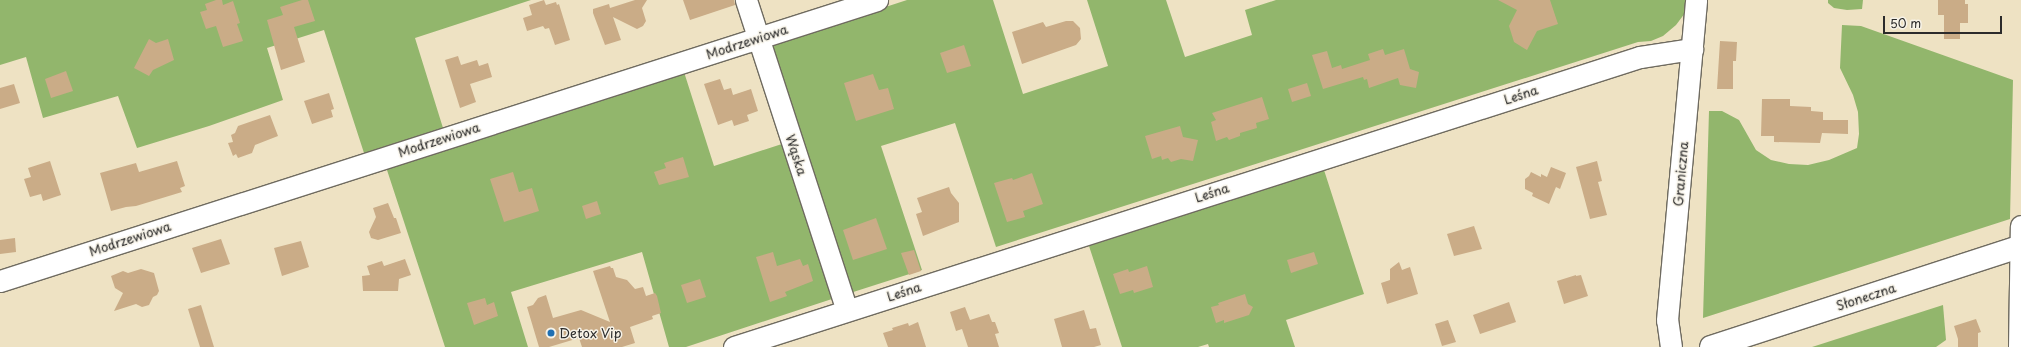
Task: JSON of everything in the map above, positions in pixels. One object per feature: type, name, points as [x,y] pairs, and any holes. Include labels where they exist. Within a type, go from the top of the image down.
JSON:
[{"type":"main road","name":"Słoneczna","points":[[1711,347],[2021,240]]},
{"type":"street","name":"Wąska","points":[[746,0],[846,310]]},
{"type":"street","name":"Modrzewiowa","points":[[0,281],[877,0]]},
{"type":"street","name":"Graniczna","points":[[1671,347],[1667,320],[1696,0]]},
{"type":"street","name":"Leśna","points":[[734,347],[1640,56],[1692,49]]},
{"type":"street","points":[[2019,347],[2021,240]]},
{"type":"green space","points":[[0,0],[531,0],[415,38],[443,128],[364,153],[324,30],[267,48],[283,100],[209,126],[137,148],[118,96],[43,118],[26,57],[0,65]]},
{"type":"green space","points":[[907,0],[993,0],[1023,94],[1108,66],[1087,0],[1166,0],[1185,57],[1252,35],[1245,10],[1276,0],[1685,0],[1685,13],[1676,25],[1663,36],[1651,41],[1638,42],[996,247],[955,123],[881,146],[922,270],[847,294],[766,46]]},
{"type":"green space","points":[[1828,0],[1863,0],[1862,9],[1847,10],[1834,8],[1828,3]]},
{"type":"green space","points":[[1842,25],[1861,26],[2013,80],[2010,219],[1703,318],[1709,111],[1722,111],[1739,120],[1756,150],[1771,160],[1789,164],[1808,165],[1829,160],[1857,148],[1859,134],[1858,112],[1853,95],[1840,68]]},
{"type":"green space","points":[[684,72],[714,166],[788,142],[838,297],[686,347],[669,347],[642,252],[511,292],[528,347],[445,347],[386,167]]},
{"type":"green space","points":[[1324,170],[1364,294],[1286,320],[1295,347],[1209,347],[1208,344],[1198,347],[1122,347],[1089,246]]},
{"type":"green space","points":[[1943,305],[1946,340],[1936,347],[1812,347]]},
{"type":"building","points":[[216,0],[222,0],[223,5],[233,1],[240,23],[237,24],[243,41],[223,47],[216,26],[206,29],[200,12],[207,10],[205,4]]},
{"type":"building","points":[[302,0],[308,0],[315,21],[294,27],[305,62],[281,70],[267,20],[283,15],[280,7]]},
{"type":"building","points":[[544,0],[546,5],[556,2],[557,5],[559,4],[570,40],[555,45],[549,28],[545,29],[543,26],[527,31],[523,18],[532,15],[529,5]]},
{"type":"building","points":[[635,0],[647,0],[642,8],[646,21],[643,26],[637,29],[613,17],[621,40],[605,45],[593,13],[593,9],[609,4],[610,8]]},
{"type":"building","points":[[683,0],[734,0],[735,5],[690,20]]},
{"type":"building","points":[[1498,0],[1550,0],[1558,24],[1537,31],[1527,50],[1514,42],[1509,26],[1517,10]]},
{"type":"building","points":[[1938,0],[1965,0],[1965,4],[1968,4],[1968,23],[1960,23],[1960,39],[1944,39],[1944,15],[1938,15]]},
{"type":"building","points":[[1066,21],[1073,21],[1080,28],[1081,39],[1076,45],[1022,64],[1012,32],[1043,22],[1046,27]]},
{"type":"building","points":[[149,39],[156,43],[168,39],[174,60],[153,70],[149,76],[134,68]]},
{"type":"building","points":[[1720,41],[1737,42],[1736,61],[1733,61],[1733,89],[1717,89]]},
{"type":"building","points":[[964,45],[971,66],[947,73],[940,53]]},
{"type":"building","points":[[1383,49],[1385,55],[1404,49],[1410,69],[1419,72],[1416,88],[1400,85],[1398,78],[1369,88],[1367,79],[1364,80],[1363,77],[1323,89],[1312,55],[1327,51],[1332,68],[1341,65],[1342,69],[1370,60],[1368,54]]},
{"type":"building","points":[[458,56],[461,65],[477,60],[479,66],[488,63],[492,77],[470,84],[476,102],[460,108],[445,60]]},
{"type":"building","points":[[66,71],[73,91],[51,98],[45,79]]},
{"type":"building","points":[[873,74],[879,90],[888,88],[894,109],[856,121],[844,83]]},
{"type":"building","points":[[720,79],[724,90],[731,88],[733,95],[751,89],[758,111],[747,115],[749,121],[734,126],[732,120],[718,125],[704,84]]},
{"type":"building","points":[[1307,83],[1311,96],[1292,102],[1288,89]]},
{"type":"building","points":[[14,84],[20,103],[0,109],[0,88]]},
{"type":"building","points":[[329,93],[334,109],[331,110],[333,117],[312,124],[304,101]]},
{"type":"building","points":[[1262,97],[1269,119],[1256,123],[1257,128],[1240,133],[1240,136],[1229,140],[1227,137],[1216,141],[1211,122],[1216,120],[1212,113]]},
{"type":"building","points":[[1762,99],[1790,99],[1790,106],[1811,107],[1811,111],[1823,112],[1823,120],[1848,120],[1848,134],[1822,133],[1820,143],[1774,142],[1774,136],[1761,136]]},
{"type":"building","points":[[270,115],[278,136],[255,145],[252,153],[238,158],[236,154],[233,156],[228,143],[233,142],[231,135],[235,133],[238,126]]},
{"type":"building","points":[[1180,126],[1183,137],[1198,140],[1193,161],[1181,159],[1171,162],[1168,158],[1162,160],[1161,156],[1152,159],[1145,136]]},
{"type":"building","points":[[683,157],[689,177],[659,185],[654,172],[666,168],[664,163]]},
{"type":"building","points":[[50,161],[61,195],[43,201],[41,194],[30,197],[24,179],[31,177],[28,168]]},
{"type":"building","points":[[177,161],[185,186],[180,188],[182,192],[136,206],[111,211],[100,173],[136,163],[139,172]]},
{"type":"building","points":[[1597,161],[1602,181],[1598,182],[1607,215],[1590,219],[1576,167]]},
{"type":"building","points":[[1551,167],[1566,173],[1560,189],[1556,187],[1549,204],[1532,196],[1533,193],[1525,189],[1525,179],[1531,172],[1541,177],[1541,174],[1547,177]]},
{"type":"building","points":[[513,172],[519,192],[532,188],[539,211],[504,222],[490,179]]},
{"type":"building","points":[[1032,173],[1043,204],[1023,211],[1025,217],[1007,222],[994,183],[1012,178],[1013,180]]},
{"type":"building","points":[[949,187],[951,193],[959,203],[959,222],[923,236],[916,214],[922,212],[917,198]]},
{"type":"building","points":[[597,201],[601,214],[586,219],[582,206]]},
{"type":"building","points":[[388,203],[394,218],[396,218],[401,233],[378,240],[371,238],[369,232],[376,217],[373,208]]},
{"type":"building","points":[[876,218],[887,249],[853,260],[843,230]]},
{"type":"building","points":[[1474,226],[1482,249],[1454,256],[1447,234]]},
{"type":"building","points":[[15,238],[16,252],[0,254],[0,240]]},
{"type":"building","points":[[221,239],[230,264],[201,273],[192,248]]},
{"type":"building","points":[[301,241],[309,267],[282,276],[274,248]]},
{"type":"building","points":[[914,250],[921,271],[909,275],[901,253]]},
{"type":"building","points":[[773,252],[777,266],[800,259],[803,266],[808,264],[813,281],[785,292],[787,296],[770,302],[756,257]]},
{"type":"building","points":[[1314,252],[1318,264],[1291,273],[1287,260]]},
{"type":"building","points":[[405,259],[411,275],[399,279],[398,291],[363,291],[362,276],[370,275],[367,266],[382,261],[384,266]]},
{"type":"building","points":[[1399,262],[1402,270],[1410,267],[1418,294],[1387,304],[1381,283],[1390,280],[1390,269]]},
{"type":"building","points":[[610,266],[613,268],[616,277],[627,280],[635,289],[643,287],[646,296],[655,293],[657,296],[661,313],[652,316],[653,319],[630,327],[635,343],[622,347],[582,347],[579,338],[549,347],[539,347],[527,307],[533,305],[538,298],[546,295],[553,318],[581,310],[610,322],[593,271]]},
{"type":"building","points":[[1147,266],[1153,287],[1134,293],[1133,290],[1120,294],[1113,274],[1128,269],[1129,272]]},
{"type":"building","points":[[141,269],[154,273],[159,291],[157,295],[153,297],[149,305],[142,307],[136,304],[114,311],[123,293],[115,288],[111,276],[123,271],[128,273]]},
{"type":"building","points":[[1576,275],[1581,275],[1588,296],[1564,304],[1557,281]]},
{"type":"building","points":[[700,279],[706,297],[687,303],[681,285]]},
{"type":"building","points":[[1245,294],[1248,304],[1253,307],[1249,315],[1224,323],[1224,320],[1216,323],[1211,307],[1219,305],[1218,303]]},
{"type":"building","points":[[485,298],[487,305],[494,302],[498,316],[474,325],[467,303]]},
{"type":"building","points":[[1509,302],[1516,322],[1480,334],[1473,315]]},
{"type":"building","points":[[201,305],[214,347],[200,347],[188,309]]},
{"type":"building","points":[[965,307],[970,320],[989,314],[992,322],[995,322],[999,333],[995,334],[999,347],[968,347],[962,329],[956,331],[950,312]]},
{"type":"building","points":[[1084,310],[1090,329],[1096,328],[1101,345],[1094,347],[1062,347],[1054,319]]},
{"type":"building","points":[[1976,319],[1981,332],[1978,333],[1978,347],[1958,347],[1958,339],[1954,326]]},
{"type":"building","points":[[1448,320],[1456,342],[1442,346],[1435,324]]},
{"type":"building","points":[[918,322],[926,347],[888,347],[883,333],[893,330],[892,328],[908,323],[909,326]]},
{"type":"place","name":"Detox Vip","points":[[551,333]]}]
